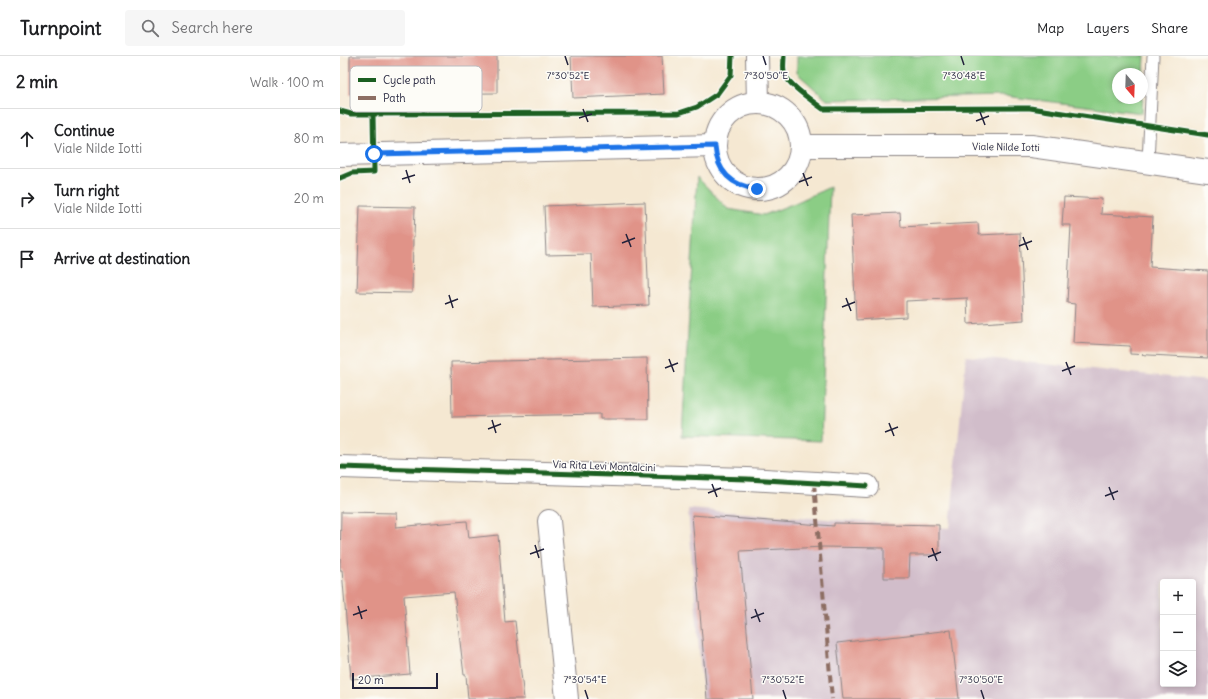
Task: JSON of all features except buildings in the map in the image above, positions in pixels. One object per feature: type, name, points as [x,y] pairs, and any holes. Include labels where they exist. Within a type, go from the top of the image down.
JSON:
[{"type":"street","points":[[757,56],[758,102]]},
{"type":"street","points":[[758,102],[775,106],[786,113],[798,129],[802,146],[800,158],[790,176],[782,182],[770,187],[757,189],[746,187],[731,180],[723,172],[719,164],[715,146],[717,133],[726,117],[737,109],[758,102]]},
{"type":"street","points":[[340,155],[715,146]]},
{"type":"street","name":"Viale Nilde Iotti","points":[[802,146],[1031,146],[1208,171]]},
{"type":"street","name":"Via Rita Levi Montalcini","points":[[340,467],[747,479],[867,486]]},
{"type":"street","points":[[549,521],[568,699]]},
{"type":"lane","points":[[1148,162],[1153,56]]},
{"type":"shaded area","points":[[966,356],[1208,381],[1208,699],[703,699],[688,509],[950,528]]},
{"type":"green space","points":[[797,56],[1145,56],[1144,68],[1112,68],[1112,104],[1142,104],[1142,113],[1004,96],[827,100],[797,73]]},
{"type":"green space","points":[[697,177],[728,209],[764,215],[830,187],[821,441],[682,436]]},
{"type":"marked path","points":[[814,483],[832,699]]},
{"type":"cycle path","points":[[340,111],[351,114],[679,113],[697,107],[717,94],[731,75],[732,56]]},
{"type":"cycle path","points":[[784,56],[784,72],[786,77],[795,87],[823,109],[1030,108],[1208,135]]},
{"type":"cycle path","points":[[340,178],[352,173],[374,172],[373,115]]},
{"type":"cycle path","points":[[340,467],[747,479],[867,486]]},
{"type":"route","points":[[374,154],[715,146],[719,164],[723,172],[731,180],[746,187],[757,189]]}]
